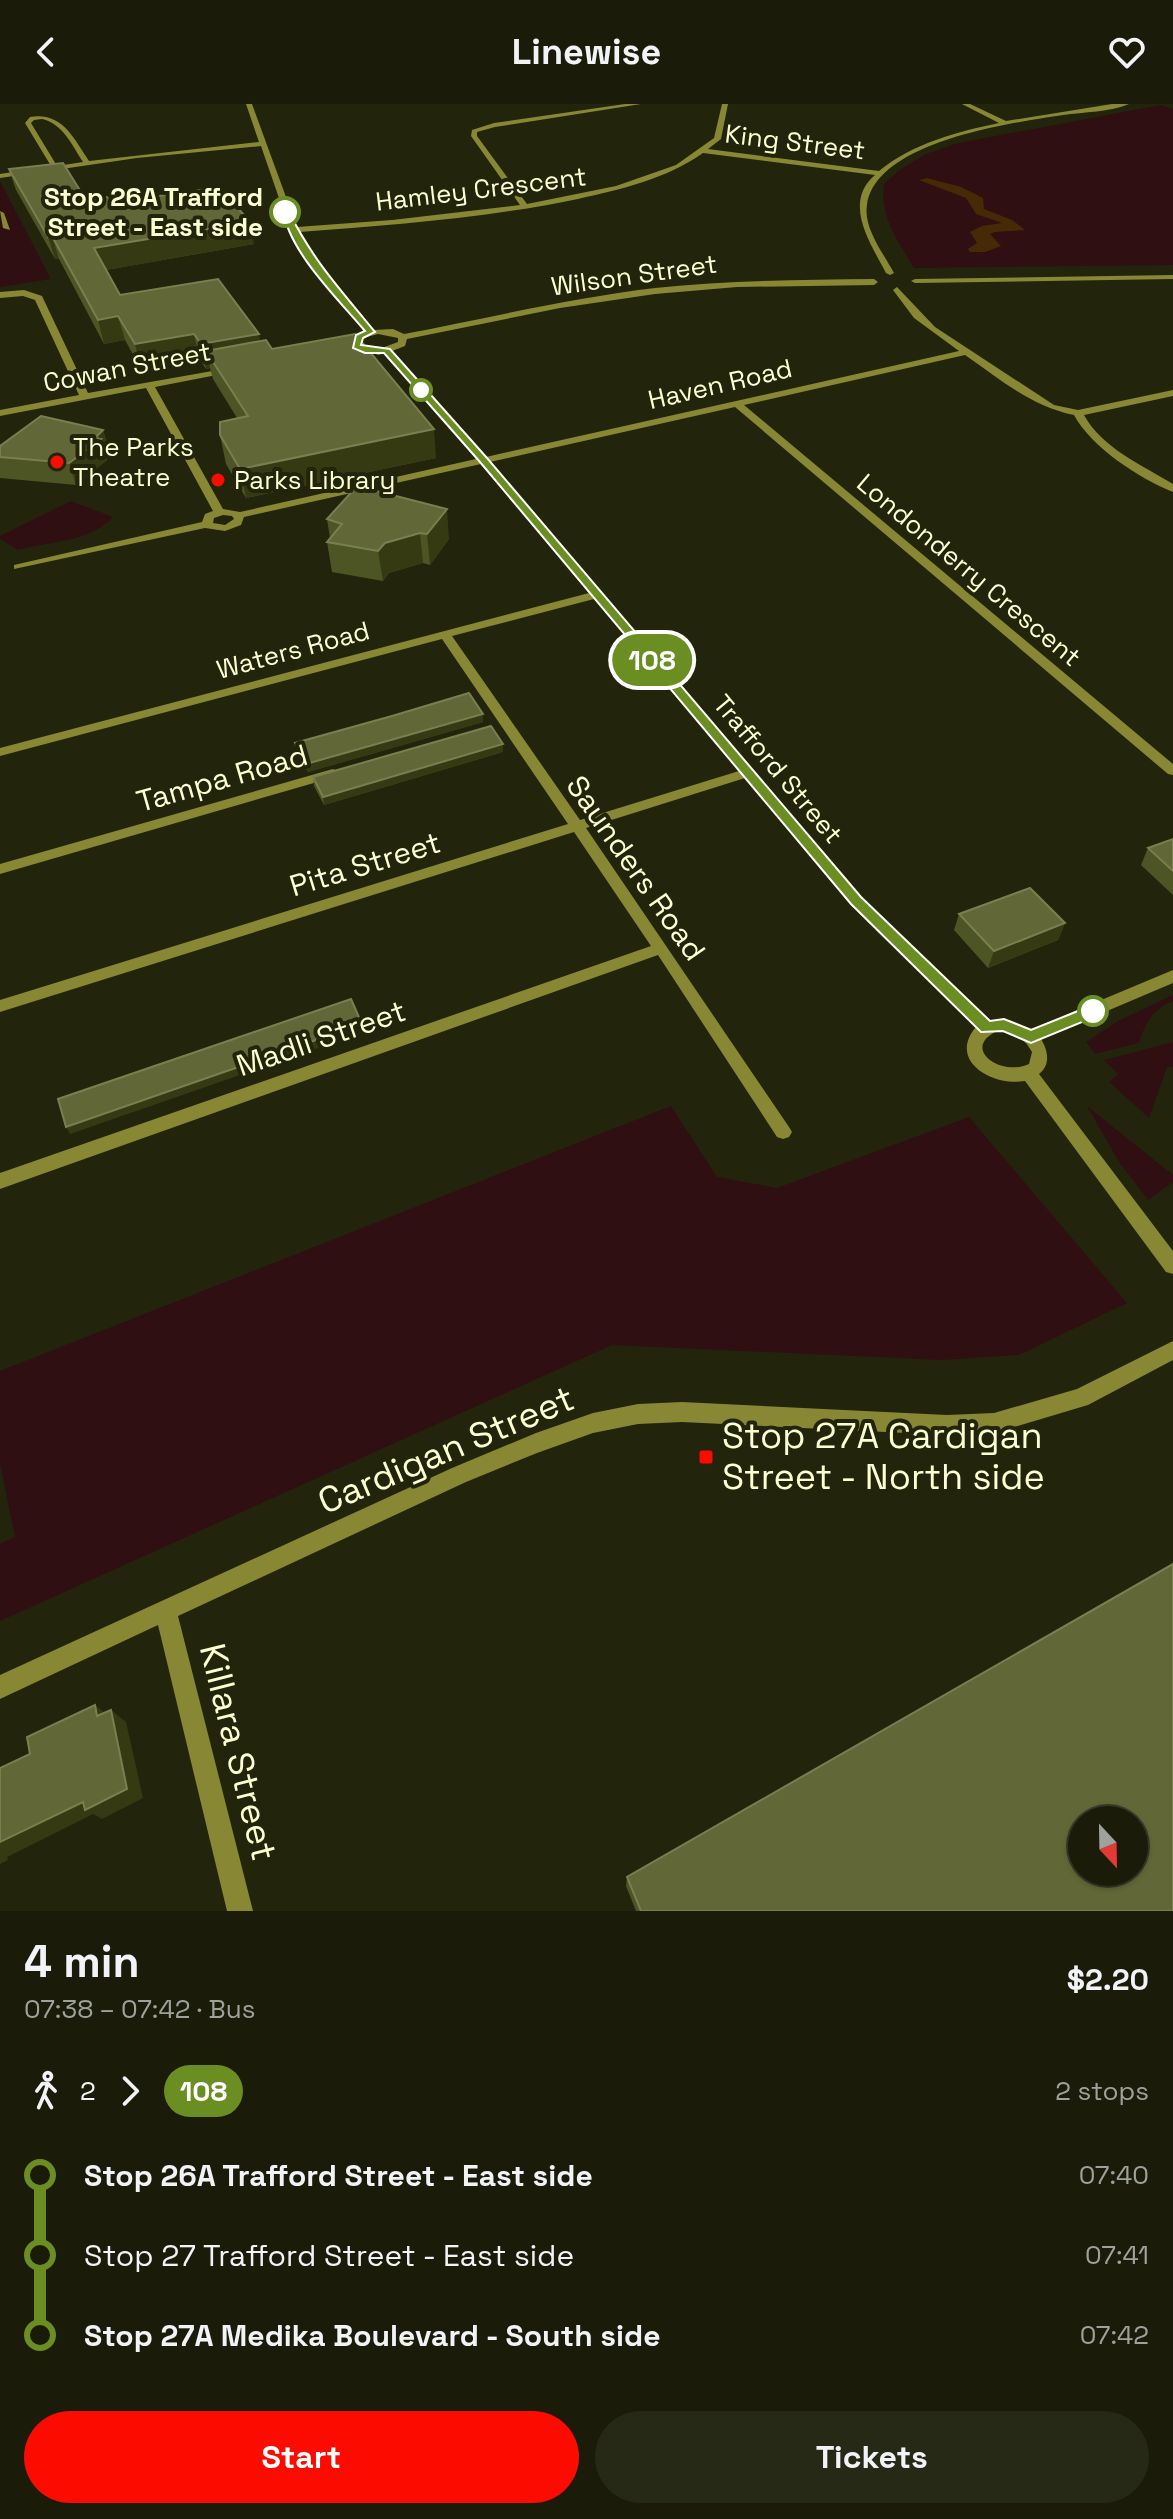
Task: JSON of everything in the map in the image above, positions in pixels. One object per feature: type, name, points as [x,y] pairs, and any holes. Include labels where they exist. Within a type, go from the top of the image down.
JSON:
[{"type":"street","points":[[249,104],[294,230],[326,281],[370,332]]},
{"type":"street","points":[[525,207],[474,136],[474,131],[494,125],[638,104]]},
{"type":"street","name":"Hamley Crescent","points":[[294,230],[525,207],[601,194],[685,164],[705,151],[718,139],[725,126],[728,113],[725,104]]},
{"type":"street","points":[[965,104],[1007,124]]},
{"type":"street","points":[[890,273],[866,224],[863,208],[864,194],[879,173],[907,153],[932,142],[1007,124],[1126,104]]},
{"type":"street","points":[[55,168],[28,123],[32,118],[46,116],[57,120],[87,163]]},
{"type":"street","points":[[0,176],[262,144]]},
{"type":"street","name":"King Street","points":[[705,151],[879,173]]},
{"type":"street","points":[[1,217],[7,228]]},
{"type":"street","points":[[915,281],[914,286],[897,290],[874,282],[876,277],[890,273],[915,281],[1173,277]]},
{"type":"street","name":"Wilson Street","points":[[403,337],[601,298],[655,291],[732,284],[874,282]]},
{"type":"street","points":[[897,290],[917,316],[1051,407],[1078,413],[1173,393]]},
{"type":"street","points":[[0,295],[33,294],[43,304],[85,397]]},
{"type":"street","points":[[343,348],[356,346],[365,351],[387,351],[399,347],[403,337],[386,331],[370,332],[359,336],[356,346]]},
{"type":"street","name":"Trafford Street","points":[[387,351],[598,594],[856,901],[986,1027]]},
{"type":"street","name":"Haven Road","points":[[207,524],[226,528],[238,523],[239,515],[967,352]]},
{"type":"street","name":"Cowan Street","points":[[0,413],[239,368]]},
{"type":"street","points":[[149,385],[219,512]]},
{"type":"street","name":"Londonderry Crescent","points":[[736,403],[1173,771]]},
{"type":"street","points":[[1078,413],[1086,429],[1099,441],[1173,489]]},
{"type":"street","points":[[18,567],[207,524],[209,516],[219,512],[239,515]]},
{"type":"street","name":"Waters Road","points":[[0,752],[598,594]]},
{"type":"street","name":"Saunders Road","points":[[445,635],[498,725],[575,826],[661,948],[783,1132]]},
{"type":"street","name":"Tampa Road","points":[[0,869],[352,767]]},
{"type":"street","name":"Pita Street","points":[[0,1006],[747,773]]},
{"type":"street","name":"Madli Street","points":[[0,1181],[661,948]]},
{"type":"street","points":[[1031,1036],[1173,976]]},
{"type":"street","points":[[1004,1025],[1031,1036],[1037,1044],[1040,1060],[1029,1073],[1010,1077],[998,1074],[980,1062],[973,1045],[974,1037],[986,1027],[1004,1025]]},
{"type":"street","points":[[1029,1073],[1173,1266]]},
{"type":"street","name":"Cardigan Street","points":[[0,1687],[459,1475],[593,1423],[638,1414],[682,1412],[947,1425],[994,1423],[1081,1398],[1173,1350]]},
{"type":"street","name":"Killara Street","points":[[166,1611],[240,1911]]},
{"type":"shaded area","points":[[1161,105],[1173,109],[1173,265],[914,268],[891,228],[884,207],[884,184],[926,154],[958,143]]},
{"type":"shaded area","points":[[927,178],[961,187],[983,198],[984,209],[1012,220],[1025,230],[990,234],[1001,246],[985,252],[970,252],[968,249],[977,243],[970,232],[982,226],[1002,223],[976,214],[966,198],[919,180]]},
{"type":"shaded area","points":[[0,181],[51,279],[0,287]]},
{"type":"shaded area","points":[[71,501],[113,517],[82,536],[18,550],[0,539],[0,536]]},
{"type":"shaded area","points":[[1173,995],[1173,1001],[1160,1008],[1151,1018],[1139,1043],[1095,1054],[1086,1042],[1118,1021]]},
{"type":"shaded area","points":[[1173,1042],[1173,1067],[1167,1067],[1149,1118],[1109,1082],[1118,1074],[1104,1060]]},
{"type":"shaded area","points":[[671,1106],[717,1177],[777,1188],[969,1117],[1127,1303],[1019,1355],[942,1360],[612,1345],[0,1621],[0,1544],[15,1537],[0,1464],[0,1371]]},
{"type":"shaded area","points":[[1087,1106],[1173,1175],[1173,1182],[1148,1200],[1119,1162]]},
{"type":"building","points":[[63,163],[86,200],[107,197],[115,198],[118,202],[220,187],[250,222],[94,248],[120,295],[218,279],[259,334],[201,344],[194,334],[135,344],[118,316],[98,320],[52,236],[48,237],[9,169]]},
{"type":"building","points":[[355,334],[434,429],[240,469],[220,435],[220,422],[248,416],[206,351],[266,340],[272,349]]},
{"type":"building","points":[[41,416],[103,430],[95,438],[101,439],[69,463],[0,457],[0,446]]},
{"type":"building","points":[[357,486],[447,509],[427,534],[420,533],[385,543],[378,551],[327,542],[342,524],[327,519]]},
{"type":"building","points":[[469,693],[483,714],[306,764],[295,743],[392,716]]},
{"type":"building","points":[[491,726],[503,744],[323,797],[313,777]]},
{"type":"building","points":[[1173,839],[1173,871],[1148,848]]},
{"type":"building","points":[[1030,888],[1065,923],[994,951],[959,914]]},
{"type":"building","points":[[351,999],[362,1024],[66,1127],[58,1099]]},
{"type":"building","points":[[1173,1564],[1173,1911],[641,1911],[627,1877]]},
{"type":"building","points":[[95,1705],[97,1716],[111,1710],[127,1789],[85,1810],[83,1802],[0,1842],[0,1768],[30,1754],[27,1737]]},
{"type":"bus line","name":"108","points":[[285,212],[304,250],[370,332],[359,336],[354,343],[356,346],[365,351],[387,351],[579,572],[856,901],[951,995],[986,1027],[1004,1025],[1031,1036],[1093,1011]]},
{"type":"place","name":"Stop 26A Trafford Street - East side","points":[[285,212]]},
{"type":"place","name":"The Parks Theatre","points":[[57,462]]},
{"type":"place","name":"Parks Library","points":[[218,480]]},
{"type":"place","name":"Stop 27A Cardigan Street - North side","points":[[706,1457]]}]
